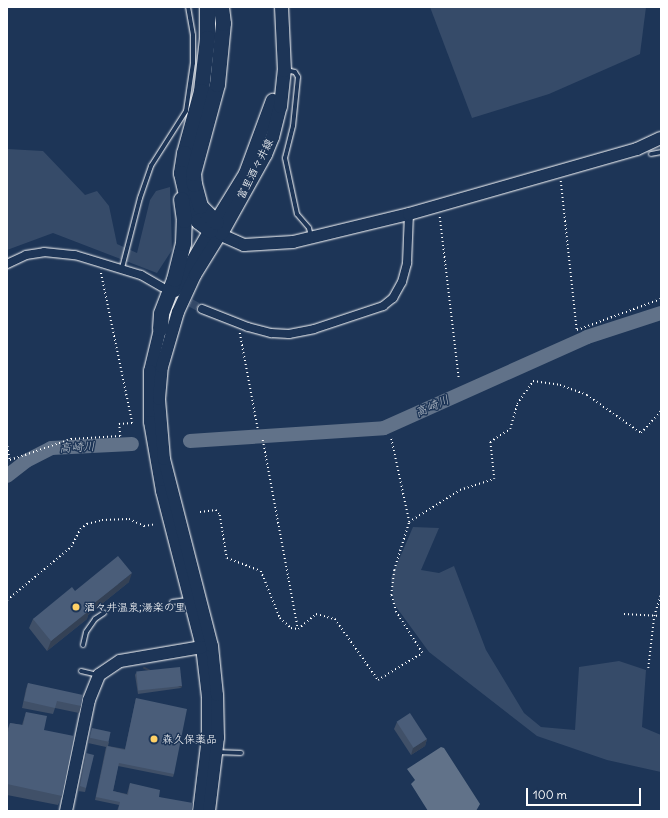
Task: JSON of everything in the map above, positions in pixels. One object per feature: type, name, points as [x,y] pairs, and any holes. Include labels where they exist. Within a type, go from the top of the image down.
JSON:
[{"type":"highway","points":[[160,328],[161,313],[174,279],[183,243],[184,220],[179,182],[184,153],[201,91],[208,33],[207,7]]},
{"type":"highway","points":[[216,228],[200,206],[194,184],[193,173],[217,84],[223,23],[221,7]]},
{"type":"highway","points":[[181,173],[189,207],[198,221],[216,228]]},
{"type":"main road","name":"富里酒々井線","points":[[216,228],[245,173],[268,114],[276,69],[275,7]]},
{"type":"main road","name":"富里酒々井線","points":[[216,228],[269,146],[280,106],[284,70],[281,7]]},
{"type":"street","points":[[216,228],[244,245],[253,246],[312,237],[409,214],[637,149],[661,138]]},
{"type":"street","points":[[202,309],[238,323],[271,333],[289,334],[321,326],[383,306],[393,298],[402,282],[407,263],[409,214]]},
{"type":"street","points":[[199,811],[208,737],[208,697],[202,647],[191,599],[162,492],[152,438],[150,371],[160,328],[178,285],[216,228]]},
{"type":"street","points":[[209,811],[217,752],[217,695],[212,646],[164,459],[159,399],[162,367],[178,312],[216,228]]},
{"type":"street","points":[[7,264],[26,255],[44,252],[75,255],[98,264],[122,268],[141,275],[162,287]]},
{"type":"street","points":[[66,811],[89,700],[99,675],[120,661],[202,647]]},
{"type":"lane","points":[[122,268],[140,198],[151,166],[186,111],[193,63],[193,35],[188,7]]},
{"type":"lane","points":[[284,70],[295,72],[298,77],[293,126],[284,158],[296,212],[309,228],[312,237]]},
{"type":"lane","points":[[651,154],[661,152]]},
{"type":"lane","points":[[172,602],[191,599]]},
{"type":"lane","points":[[83,646],[86,632],[95,619],[104,613]]},
{"type":"lane","points":[[81,671],[99,675]]},
{"type":"lane","points":[[217,752],[240,753]]},
{"type":"path","points":[[560,171],[577,330],[661,299]]},
{"type":"path","points":[[440,217],[459,378]]},
{"type":"path","points":[[7,442],[10,460],[71,439],[120,436],[119,424],[132,423],[98,264]]},
{"type":"path","points":[[238,323],[258,429]]},
{"type":"path","points":[[409,522],[460,490],[494,479],[490,442],[510,429],[517,404],[533,381],[560,385],[587,395],[641,433],[661,411]]},
{"type":"path","points":[[200,512],[216,510],[220,515],[227,558],[261,571],[280,618],[291,628],[298,629],[316,614],[335,619],[378,680],[422,653],[396,612],[391,596],[394,570],[409,522],[391,438]]},
{"type":"path","points":[[263,440],[298,629]]},
{"type":"path","points":[[7,600],[71,547],[80,529],[87,524],[102,520],[129,519],[144,526],[156,524]]},
{"type":"path","points":[[648,668],[654,616],[661,595]]},
{"type":"path","points":[[624,614],[661,616]]},
{"type":"shaded area","points":[[430,7],[646,7],[640,54],[549,94],[472,118]]},
{"type":"shaded area","points":[[7,149],[43,151],[85,195],[97,191],[109,206],[117,244],[137,253],[150,200],[156,191],[170,187],[172,250],[157,273],[53,233],[7,250]]},
{"type":"shaded area","points":[[413,527],[439,528],[421,570],[439,573],[454,566],[486,650],[524,713],[541,727],[575,730],[579,667],[619,661],[646,670],[642,727],[661,735],[661,772],[607,760],[537,736],[429,652],[394,604],[391,578]]},
{"type":"shaded area","points":[[441,747],[444,748],[480,804],[476,811],[428,811],[411,784],[415,780],[407,769]]},
{"type":"building","name":"酒々井温泉;湯楽の里","points":[[118,556],[132,573],[88,608],[90,610],[51,641],[33,619],[72,587],[75,591]]},
{"type":"building","points":[[180,667],[182,686],[138,690],[136,672]]},
{"type":"building","points":[[28,683],[83,695],[81,706],[57,701],[55,708],[24,701]]},
{"type":"building","points":[[136,698],[187,709],[174,774],[119,763],[113,791],[128,795],[130,783],[160,790],[159,797],[193,803],[192,811],[118,811],[120,802],[96,797],[107,746],[125,750]]},
{"type":"building","points":[[26,712],[47,716],[44,730],[74,736],[62,796],[7,784],[7,737],[10,723],[23,725]]},
{"type":"building","points":[[410,713],[427,739],[413,748],[397,722]]},
{"type":"building","points":[[92,728],[111,732],[109,742],[90,738]]},
{"type":"building","points":[[86,753],[94,755],[86,788],[80,786]]},
{"type":"waterway","name":"高崎川","points":[[190,441],[384,428],[587,337],[661,313]]},
{"type":"waterway","name":"高崎川","points":[[7,476],[26,461],[51,448],[132,444]]},
{"type":"tunnel","points":[[180,297],[202,309]]},
{"type":"place","name":"酒々井温泉;湯楽の里","points":[[76,607]]},
{"type":"place","name":"森久保薬品","points":[[154,739]]}]
